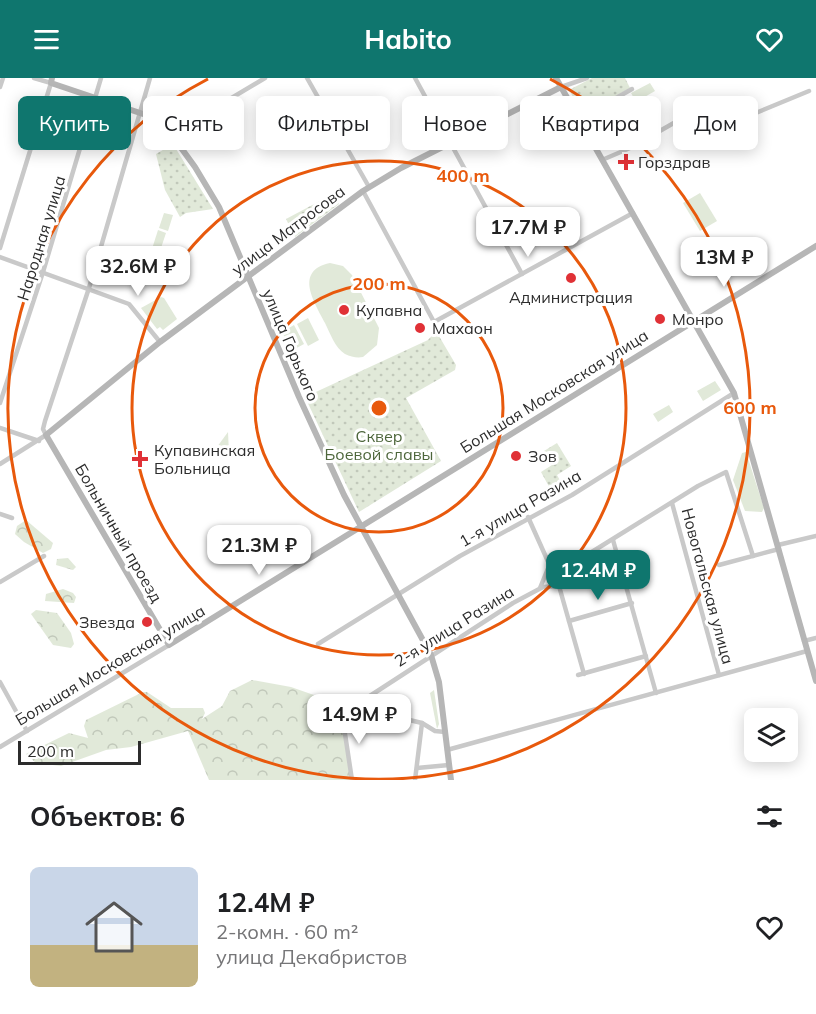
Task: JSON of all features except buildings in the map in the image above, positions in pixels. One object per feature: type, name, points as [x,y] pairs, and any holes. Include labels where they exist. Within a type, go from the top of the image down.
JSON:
[{"type":"street","points":[[0,87],[3,78]]},
{"type":"street","points":[[0,248],[51,81],[34,78]]},
{"type":"street","name":"Народная улица","points":[[96,96],[101,78]]},
{"type":"street","points":[[46,435],[43,429],[45,421],[89,288],[150,78]]},
{"type":"street","points":[[235,96],[265,78]]},
{"type":"street","points":[[307,78],[434,322],[633,213]]},
{"type":"street","points":[[415,78],[425,96]]},
{"type":"street","points":[[555,78],[566,96]]},
{"type":"street","name":"улица Матросова","points":[[508,114],[561,87],[587,78]]},
{"type":"street","name":"улица Горького","points":[[51,81],[90,96]]},
{"type":"street","points":[[620,96],[632,89]]},
{"type":"street","points":[[602,160],[630,148],[686,116],[700,136],[809,91]]},
{"type":"street","name":"улица Горького","points":[[131,109],[143,113]]},
{"type":"street","name":"Народная улица","points":[[0,403],[79,150]]},
{"type":"street","name":"улица Горького","points":[[182,150],[214,196],[312,427],[361,527],[431,655],[438,682],[451,780]]},
{"type":"street","name":"улица Матросова","points":[[0,464],[39,441],[160,342],[366,189],[437,150]]},
{"type":"street","points":[[455,150],[522,274]]},
{"type":"street","points":[[596,150],[734,393],[816,681]]},
{"type":"street","name":"Большая Московская улица","points":[[0,747],[816,246]]},
{"type":"street","points":[[0,257],[89,288],[134,308],[160,342]]},
{"type":"street","name":"1-я улица Разина","points":[[318,644],[528,517],[572,495],[734,393]]},
{"type":"street","points":[[0,429],[39,441]]},
{"type":"street","name":"Больничный проезд","points":[[46,435],[169,645]]},
{"type":"street","points":[[550,568],[574,563],[698,486],[726,472],[753,556]]},
{"type":"street","name":"Новогальская улица","points":[[672,503],[719,675]]},
{"type":"street","points":[[0,514],[12,518]]},
{"type":"street","points":[[528,517],[559,586],[581,675],[646,657]]},
{"type":"street","points":[[719,565],[816,536]]},
{"type":"street","points":[[613,540],[656,693]]},
{"type":"street","points":[[0,582],[44,556]]},
{"type":"street","name":"2-я улица Разина","points":[[540,588],[550,568]]},
{"type":"street","name":"2-я улица Разина","points":[[351,706],[540,588],[559,586]]},
{"type":"street","points":[[569,621],[632,603]]},
{"type":"street","points":[[804,641],[816,638]]},
{"type":"street","points":[[447,750],[807,651]]},
{"type":"street","points":[[0,682],[27,731]]},
{"type":"street","points":[[352,780],[347,736],[342,719],[342,714],[351,706],[422,723],[445,732]]},
{"type":"street","points":[[416,780],[422,723]]},
{"type":"street","points":[[417,768],[449,765]]},
{"type":"green space","points":[[592,78],[625,78],[630,88],[616,96],[572,96],[569,90]]},
{"type":"green space","points":[[650,83],[655,91],[646,96],[633,96],[631,93]]},
{"type":"green space","points":[[163,150],[177,150],[213,209],[186,213],[180,217],[165,190],[156,154]]},
{"type":"green space","points":[[700,193],[717,221],[700,231],[683,203]]},
{"type":"green space","points":[[333,194],[339,204],[295,237],[286,219]]},
{"type":"green space","points":[[164,213],[173,215],[168,231],[159,228]]},
{"type":"green space","points":[[158,230],[166,233],[155,266],[145,271]]},
{"type":"green space","name":"Купавна","points":[[330,263],[343,266],[352,275],[379,328],[377,345],[363,357],[350,356],[338,348],[312,297],[310,280],[312,273],[319,267]]},
{"type":"green space","points":[[161,297],[164,298],[177,319],[163,330],[160,327],[157,329],[141,308]]},
{"type":"green space","points":[[308,318],[319,340],[308,346],[297,324]]},
{"type":"green space","points":[[294,325],[304,344],[291,351],[282,332]]},
{"type":"green space","name":"Сквер Боевой славы","points":[[436,331],[456,365],[455,370],[406,398],[441,461],[359,512],[305,397],[428,340]]},
{"type":"green space","points":[[715,381],[721,390],[703,401],[697,391]]},
{"type":"green space","points":[[669,405],[673,412],[658,422],[653,414]]},
{"type":"green space","points":[[228,432],[229,453],[223,456],[217,447]]},
{"type":"green space","points":[[557,443],[571,466],[557,475],[563,486],[552,492],[541,472],[552,465],[544,451]]},
{"type":"green space","points":[[746,452],[764,508],[762,512],[745,511],[733,480],[742,453]]},
{"type":"green space","points":[[26,520],[53,543],[51,549],[43,553],[15,534],[17,526]]},
{"type":"green space","points":[[68,558],[76,567],[73,570],[56,565],[57,559]]},
{"type":"green space","points":[[63,589],[73,593],[76,597],[74,603],[45,601],[46,594]]},
{"type":"green space","points":[[36,610],[57,613],[71,633],[74,644],[71,648],[53,645],[31,614]]},
{"type":"green space","points":[[252,680],[291,687],[331,701],[345,735],[350,780],[209,780],[188,731],[131,747],[106,750],[61,766],[36,763],[26,754],[69,733],[88,738],[84,726],[86,720],[143,692],[147,692],[171,708],[203,708],[205,713],[202,719],[222,706],[230,691]]},
{"type":"green space","points":[[434,690],[439,724],[437,729],[430,693]]},
{"type":"place","name":"Горздрав","points":[[626,162]]},
{"type":"place","name":"Администрация","points":[[571,278]]},
{"type":"place","name":"Купавна","points":[[344,310]]},
{"type":"place","name":"Монро","points":[[660,319]]},
{"type":"place","name":"Махаон","points":[[420,328]]},
{"type":"place","name":"Зов","points":[[516,456]]},
{"type":"place","name":"Купавинская Больница","points":[[140,459]]},
{"type":"place","name":"Звезда","points":[[147,622]]}]
